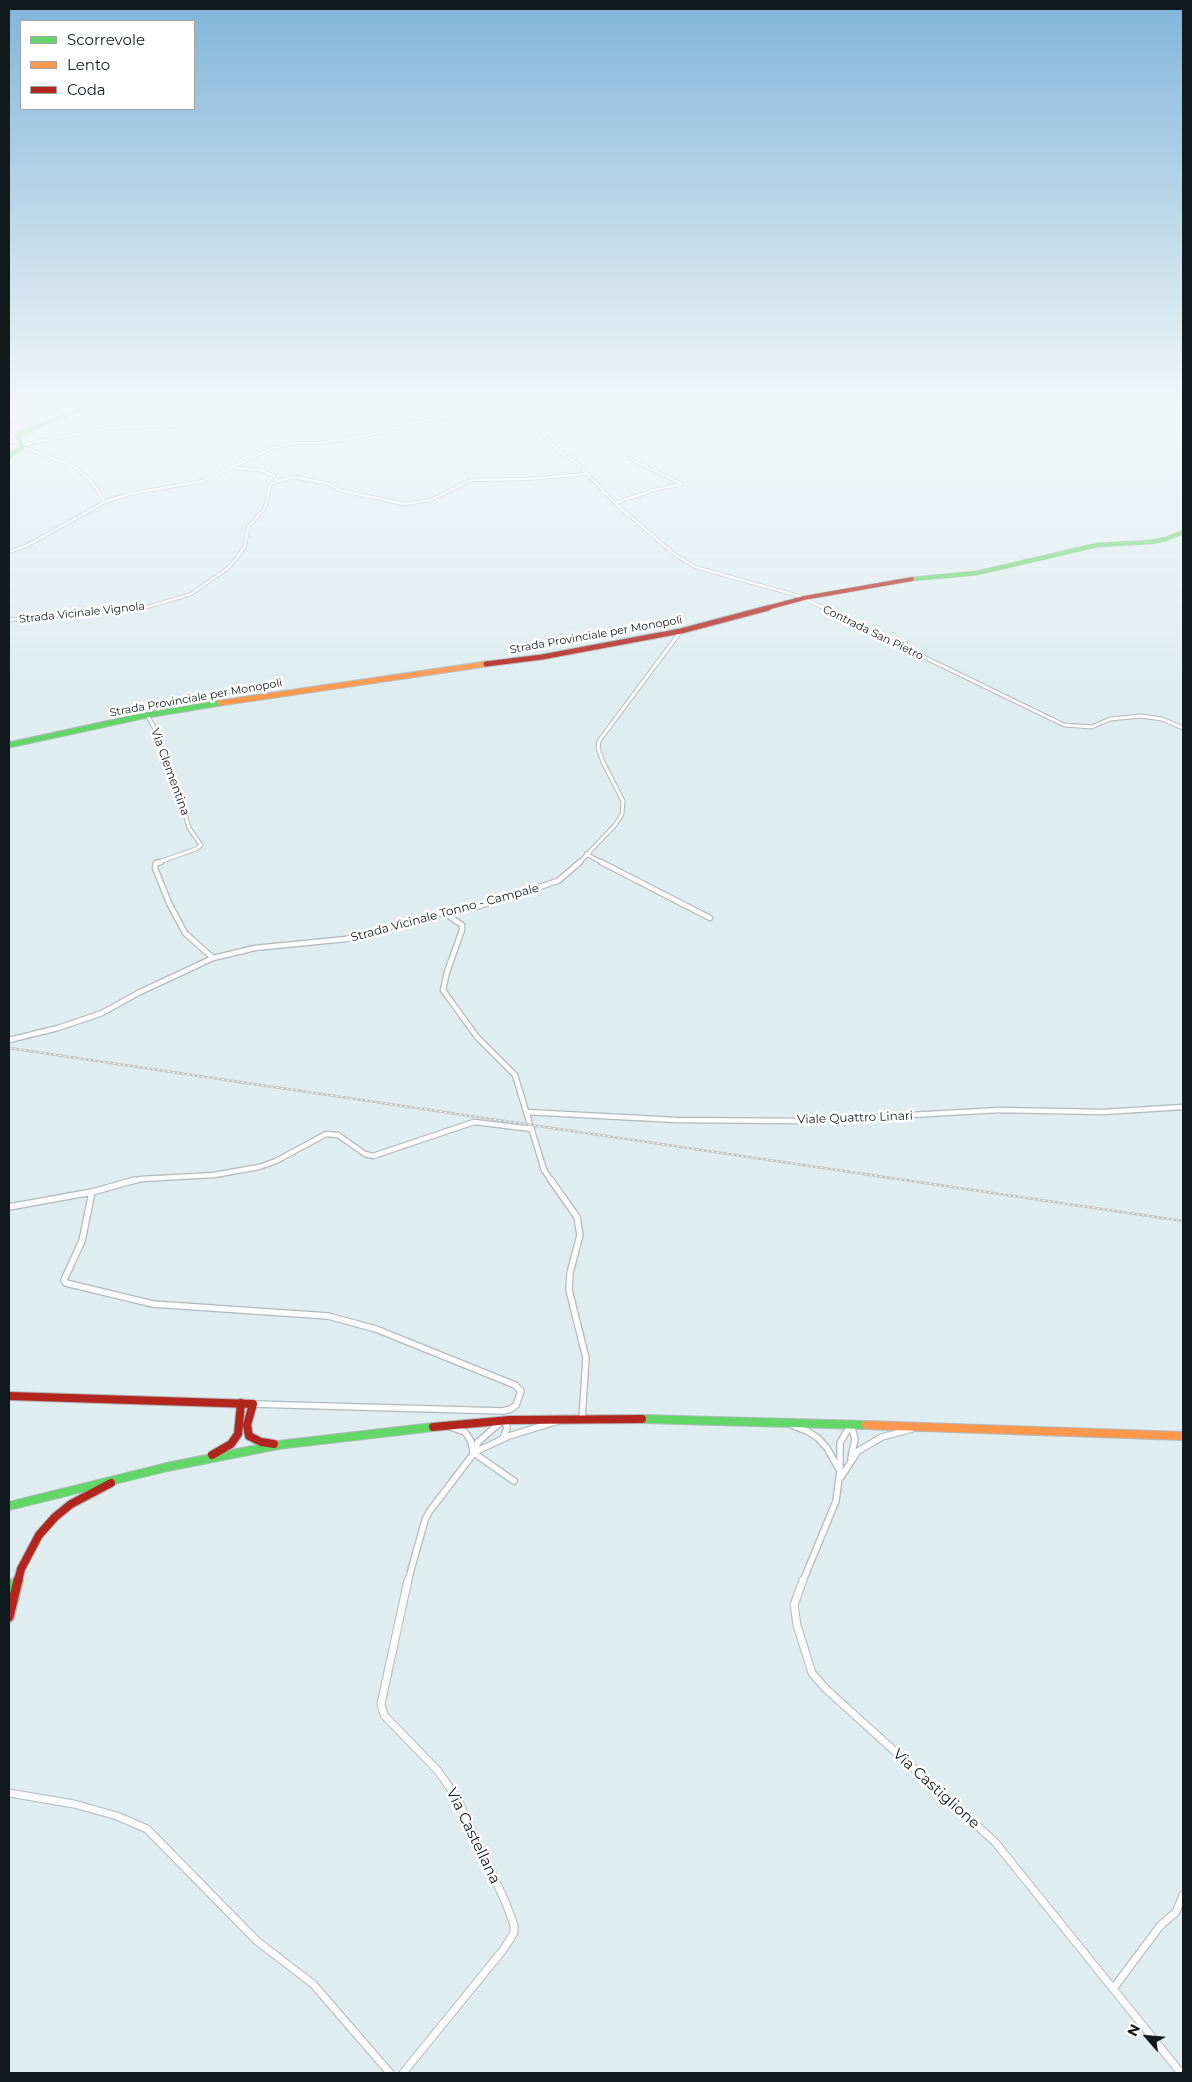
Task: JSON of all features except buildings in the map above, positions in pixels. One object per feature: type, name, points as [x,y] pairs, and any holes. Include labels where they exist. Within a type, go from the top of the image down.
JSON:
[{"type":"street","points":[[9,552],[23,547],[103,503]]},
{"type":"street","name":"Strada Vicinale Vignola","points":[[9,620],[132,609],[151,606],[191,594],[228,568],[236,559],[245,546],[248,527],[266,508],[267,503]]},
{"type":"street","name":"Contrada San Pietro","points":[[615,503],[674,554],[694,567],[804,598],[1064,726],[1092,727],[1110,719],[1140,716],[1162,719],[1183,728]]},
{"type":"street","name":"Strada Provinciale per Monopoli","points":[[9,745],[147,715],[334,685],[542,657],[681,631],[804,598],[907,578],[977,572],[1097,545],[1151,542],[1166,539],[1183,532]]},
{"type":"street","name":"Strada Vicinale Tonno - Campale","points":[[9,1040],[58,1028],[97,1015],[138,993],[213,958],[255,948],[338,941],[479,906],[554,884],[573,869],[616,824],[624,805],[603,762],[598,748],[599,741],[681,631]]},
{"type":"street","name":"Via Clementina","points":[[147,715],[159,736],[169,776],[183,806],[189,828],[201,845],[196,849],[156,864],[155,868],[169,903],[186,933],[213,958]]},
{"type":"street","points":[[586,854],[710,918]]},
{"type":"street","points":[[450,912],[449,916],[462,925],[462,930],[447,972],[443,990],[477,1037],[516,1075],[544,1170],[573,1210],[579,1224],[580,1235],[570,1273],[569,1290],[586,1358],[587,1368],[583,1390],[582,1418]]},
{"type":"street","name":"Viale Quattro Linari","points":[[526,1112],[677,1120],[795,1121],[1000,1110],[1103,1112],[1183,1107]]},
{"type":"street","points":[[9,1207],[92,1192],[141,1179],[214,1174],[259,1167],[276,1161],[326,1134],[338,1135],[365,1154],[373,1156],[479,1121],[532,1129]]},
{"type":"street","points":[[9,1396],[503,1411],[511,1410],[516,1405],[522,1391],[515,1386],[376,1329],[328,1316],[153,1304],[66,1284],[64,1280],[82,1241],[92,1192]]},
{"type":"street","points":[[203,1459],[226,1448],[235,1439],[240,1429],[241,1403]]},
{"type":"street","points":[[253,1404],[247,1425],[249,1436],[261,1442],[278,1445]]},
{"type":"street","points":[[9,1506],[128,1476],[278,1445],[502,1421],[582,1418],[851,1424],[1183,1436]]},
{"type":"street","name":"Via Castellana","points":[[474,1453],[503,1438],[566,1419]]},
{"type":"street","points":[[502,1421],[506,1424],[507,1428],[503,1438]]},
{"type":"street","name":"Via Castellana","points":[[404,2073],[504,1950],[514,1933],[514,1925],[505,1901],[457,1798],[438,1771],[402,1736],[382,1710],[382,1694],[422,1528],[429,1512],[474,1453],[478,1442],[502,1421]]},
{"type":"street","points":[[783,1423],[807,1431],[818,1438],[828,1448],[840,1475]]},
{"type":"street","name":"Via Castiglione","points":[[851,1424],[855,1439],[851,1460]]},
{"type":"street","name":"Via Castiglione","points":[[851,1424],[840,1443],[840,1475],[836,1501],[816,1546],[794,1605],[797,1624],[812,1673],[826,1689],[995,1842],[1181,2073]]},
{"type":"street","points":[[446,1426],[465,1432],[471,1441],[474,1453],[514,1481]]},
{"type":"street","name":"Via Castiglione","points":[[840,1475],[858,1450],[882,1437],[920,1427]]},
{"type":"street","points":[[9,1617],[21,1569],[39,1535],[55,1517],[84,1496],[128,1476]]},
{"type":"street","points":[[9,1584],[12,1599]]},
{"type":"street","points":[[9,1794],[74,1804],[116,1816],[146,1829],[257,1941],[313,1984],[390,2073]]},
{"type":"street","points":[[1113,1989],[1160,1926],[1176,1912],[1183,1895]]},
{"type":"railway","points":[[9,1048],[1183,1221]]},
{"type":"traffic: fast","points":[[912,579],[977,573],[1097,545],[1151,542],[1166,539],[1183,532]]},
{"type":"traffic: fast","points":[[9,745],[147,715],[220,703]]},
{"type":"traffic: fast","points":[[642,1419],[866,1425]]},
{"type":"traffic: fast","points":[[9,1506],[167,1467],[278,1445],[433,1427]]},
{"type":"traffic: fast","points":[[9,1584],[12,1598]]},
{"type":"traffic: slow","points":[[220,703],[486,664]]},
{"type":"traffic: slow","points":[[866,1425],[1183,1436]]},
{"type":"traffic: jam","points":[[486,664],[542,657],[681,631],[804,598],[912,579]]},
{"type":"traffic: jam","points":[[9,1396],[253,1404],[247,1425],[249,1436],[261,1442],[274,1444]]},
{"type":"traffic: jam","points":[[212,1455],[231,1444],[238,1434],[241,1403]]},
{"type":"traffic: jam","points":[[433,1427],[510,1420],[642,1419]]},
{"type":"traffic: jam","points":[[9,1617],[21,1569],[39,1535],[55,1517],[71,1504],[111,1483]]}]
